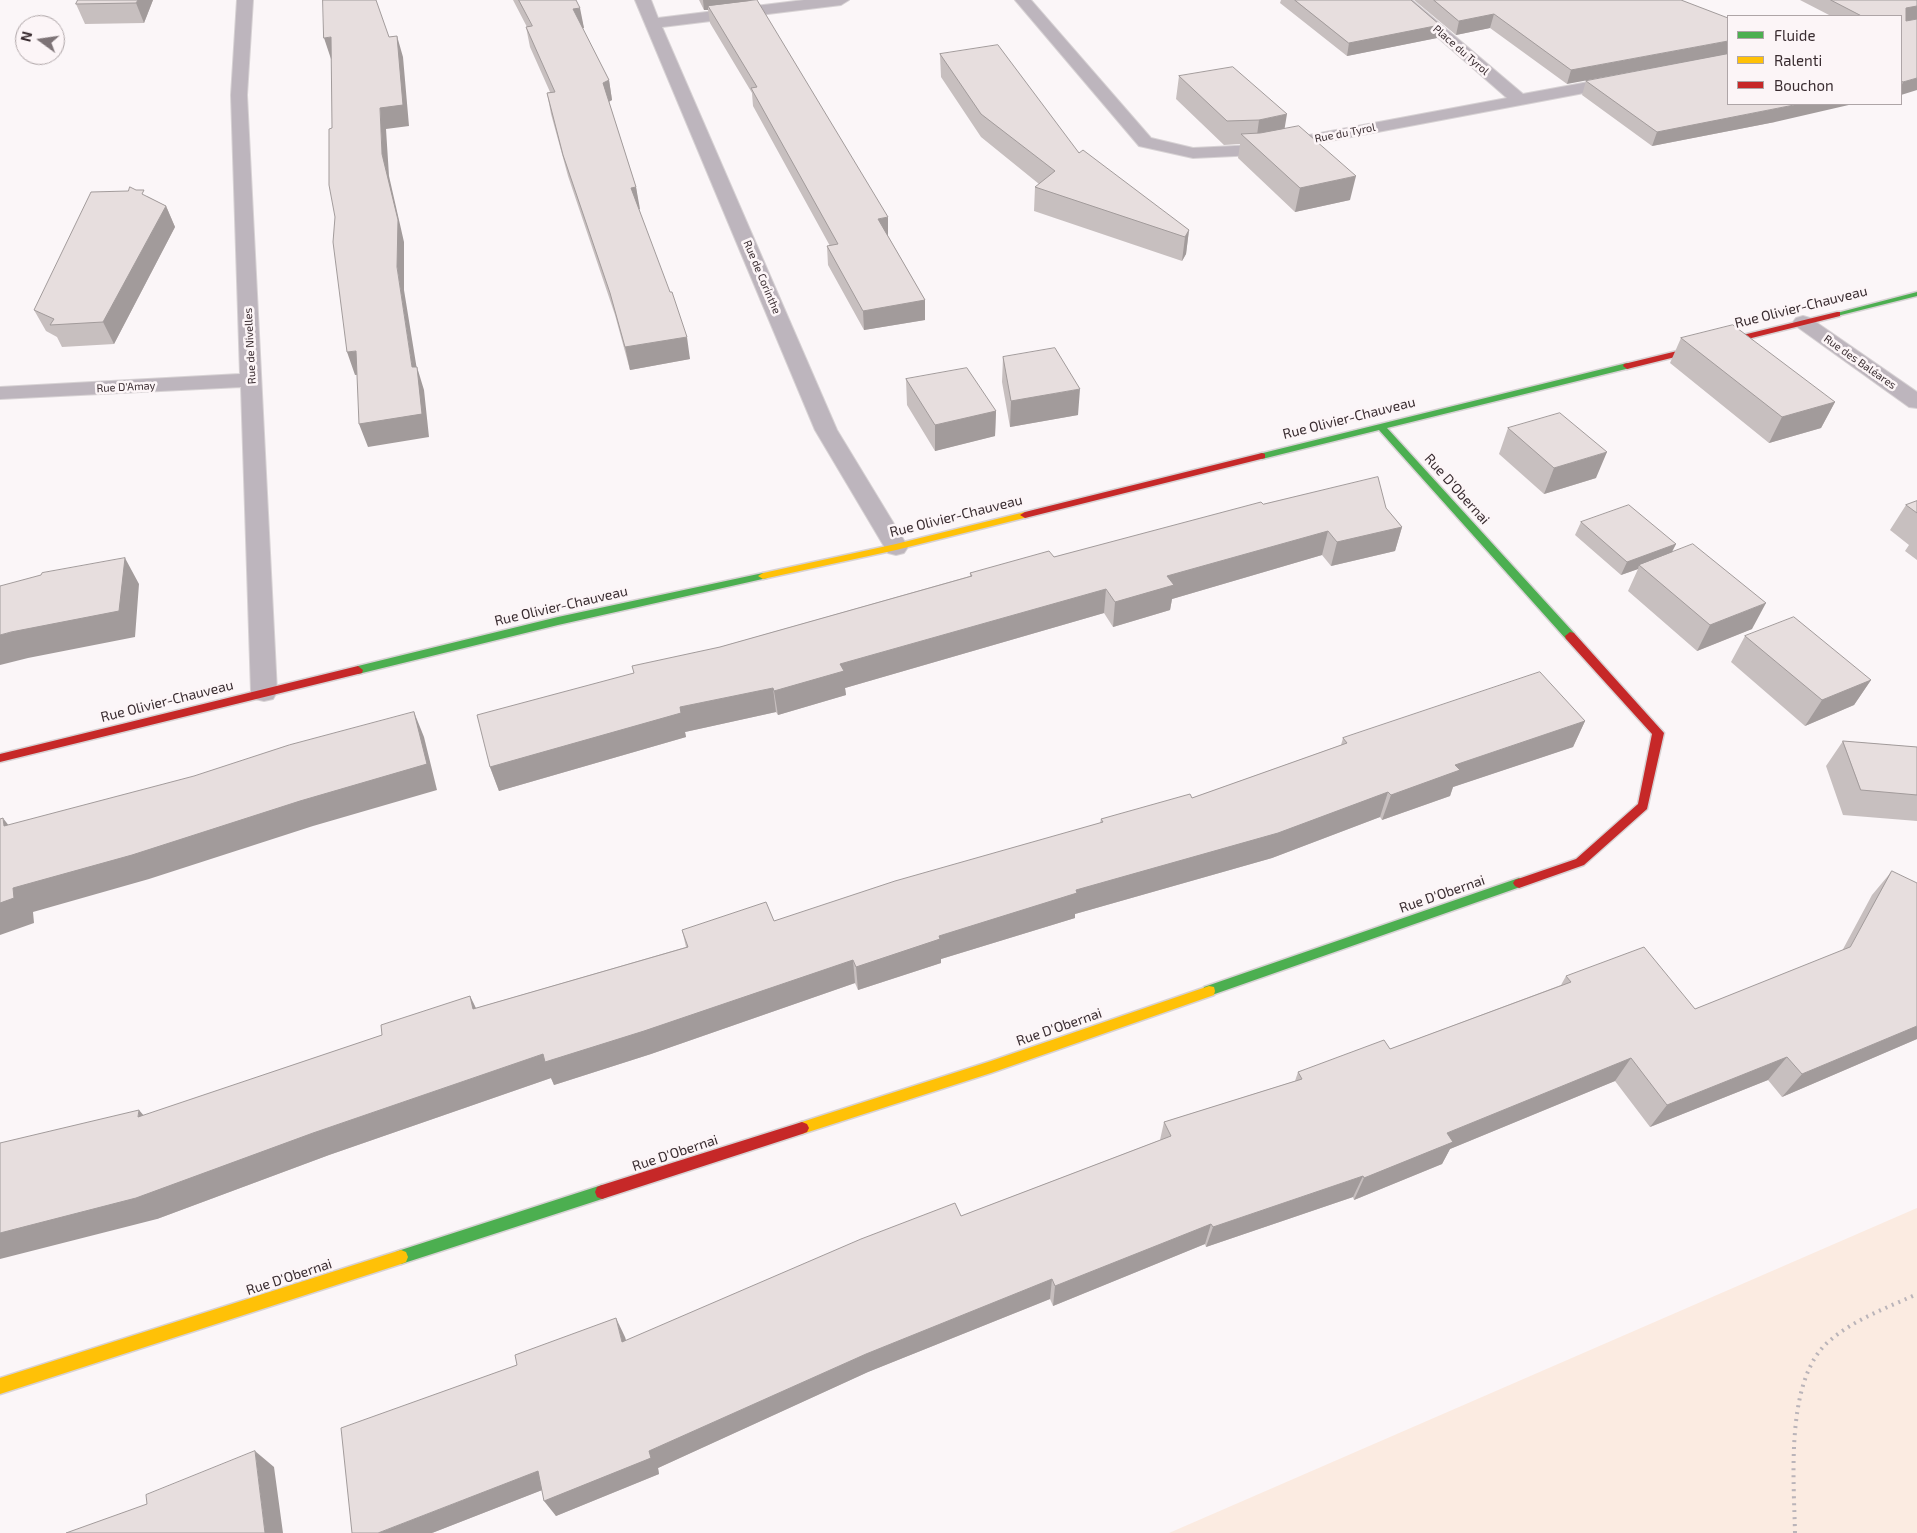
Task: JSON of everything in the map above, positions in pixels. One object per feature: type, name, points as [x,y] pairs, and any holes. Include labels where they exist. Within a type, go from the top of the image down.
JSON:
[{"type":"street","name":"Rue de Nivelles","points":[[244,0],[239,95],[264,692]]},
{"type":"street","name":"Rue de Corinthe","points":[[643,0],[826,430],[896,547]]},
{"type":"street","points":[[654,23],[841,0]]},
{"type":"street","name":"Rue du Tyrol","points":[[1023,0],[1145,142],[1193,153],[1256,150],[1634,78]]},
{"type":"street","name":"Place du Tyrol","points":[[1403,0],[1520,100]]},
{"type":"street","name":"Rue Olivier-Chauveau","points":[[0,758],[558,621],[896,547],[1917,294]]},
{"type":"street","name":"Rue des Baléares","points":[[1803,322],[1917,402]]},
{"type":"street","name":"Rue D'Amay","points":[[0,393],[252,380]]},
{"type":"street","name":"Rue D'Obernai","points":[[0,1386],[991,1067],[1580,862],[1643,806],[1658,733],[1380,426]]},
{"type":"path","points":[[1795,1533],[1794,1472],[1797,1426],[1803,1390],[1813,1362],[1824,1345],[1839,1334],[1861,1320],[1917,1294]]},
{"type":"shaded area","points":[[1917,1208],[1917,1533],[1169,1533]]},
{"type":"building","points":[[78,0],[138,0],[136,3],[76,4]]},
{"type":"building","points":[[323,0],[376,0],[389,37],[397,36],[403,105],[380,108],[382,154],[398,220],[397,267],[412,367],[417,367],[422,414],[359,424],[356,351],[347,352],[333,242],[335,217],[329,185],[329,129],[332,128],[331,37],[324,38]]},
{"type":"building","points":[[519,0],[576,0],[580,8],[573,9],[609,80],[603,83],[636,187],[631,188],[670,292],[672,292],[687,337],[625,347],[610,293],[563,155],[547,93],[555,92],[526,27],[532,26]]},
{"type":"building","points":[[757,0],[888,217],[878,219],[925,300],[863,311],[827,246],[838,244],[751,88],[757,87],[708,6]]},
{"type":"building","points":[[1295,0],[1411,0],[1440,25],[1349,43]]},
{"type":"building","points":[[1434,0],[1681,0],[1727,18],[1727,41],[1571,70],[1494,14],[1459,21]]},
{"type":"building","points":[[1831,0],[1917,0],[1917,6],[1906,8],[1906,21],[1917,19],[1917,78],[1902,82],[1902,15],[1860,15]]},
{"type":"building","points":[[998,45],[1079,153],[1083,150],[1189,230],[1185,237],[1035,187],[1055,171],[981,114],[940,54]]},
{"type":"building","points":[[1727,54],[1727,105],[1794,105],[1657,132],[1586,81]]},
{"type":"building","points":[[1233,67],[1287,114],[1259,120],[1227,121],[1179,76]]},
{"type":"building","points":[[1299,126],[1356,176],[1300,188],[1241,134],[1260,133]]},
{"type":"building","points":[[130,187],[136,190],[144,190],[142,194],[166,206],[103,322],[50,325],[54,319],[34,310],[91,192],[128,191]]},
{"type":"building","points":[[1733,325],[1835,402],[1782,417],[1681,338]]},
{"type":"building","points":[[1055,348],[1080,389],[1011,401],[1003,357]]},
{"type":"building","points":[[967,368],[996,411],[935,425],[906,379]]},
{"type":"building","points":[[1560,413],[1607,452],[1554,468],[1508,428]]},
{"type":"building","points":[[1378,477],[1386,508],[1402,527],[1337,542],[1328,531],[1167,576],[1174,585],[1115,602],[1106,589],[840,664],[844,671],[774,691],[773,688],[680,707],[681,713],[490,767],[477,715],[634,673],[632,666],[720,647],[972,576],[970,573],[1049,551],[1054,557],[1261,502],[1263,504]]},
{"type":"building","points":[[1917,501],[1917,513],[1906,505]]},
{"type":"building","points":[[1629,505],[1676,544],[1627,562],[1581,522]]},
{"type":"building","points":[[1693,544],[1766,603],[1710,625],[1639,565]]},
{"type":"building","points":[[125,558],[119,611],[0,635],[0,586],[41,575],[42,573]]},
{"type":"building","points":[[1794,617],[1871,680],[1822,700],[1745,636]]},
{"type":"building","points":[[1540,672],[1585,721],[1455,765],[1460,770],[1391,795],[1388,792],[1278,833],[1076,890],[1077,893],[939,936],[940,939],[856,967],[853,960],[644,1031],[545,1062],[543,1054],[313,1133],[136,1198],[0,1233],[0,1143],[139,1110],[138,1117],[382,1035],[381,1025],[470,996],[473,1009],[688,947],[682,930],[766,902],[774,921],[895,881],[1103,822],[1101,819],[1190,794],[1192,798],[1347,743],[1343,738]]},
{"type":"building","points":[[414,712],[427,764],[300,801],[132,855],[13,888],[14,898],[0,903],[0,819],[3,818],[4,826],[194,776],[289,745]]},
{"type":"building","points":[[1843,741],[1917,747],[1917,795],[1861,790]]},
{"type":"building","points":[[1892,871],[1917,883],[1917,1026],[1802,1074],[1787,1057],[1667,1105],[1631,1058],[1447,1133],[1453,1142],[1364,1178],[1363,1176],[1213,1227],[1211,1224],[1055,1286],[1052,1279],[866,1354],[649,1451],[651,1458],[544,1501],[538,1471],[378,1533],[352,1533],[341,1428],[517,1365],[515,1355],[616,1318],[622,1342],[861,1239],[955,1203],[961,1216],[1171,1136],[1164,1122],[1302,1079],[1298,1072],[1384,1040],[1390,1049],[1571,982],[1566,976],[1644,947],[1695,1009],[1850,947]]},
{"type":"building","points":[[255,1451],[265,1533],[66,1533],[147,1504],[146,1495]]},
{"type":"traffic: fast","points":[[1837,314],[1917,294]]},
{"type":"traffic: fast","points":[[1262,456],[1627,366]]},
{"type":"traffic: fast","points":[[1380,426],[1570,636]]},
{"type":"traffic: fast","points":[[358,670],[558,621],[763,576]]},
{"type":"traffic: fast","points":[[1209,991],[1519,883]]},
{"type":"traffic: fast","points":[[401,1257],[602,1192]]},
{"type":"traffic: slow","points":[[763,576],[896,547],[1025,515]]},
{"type":"traffic: slow","points":[[802,1128],[991,1067],[1209,991]]},
{"type":"traffic: slow","points":[[0,1386],[401,1257]]},
{"type":"traffic: jam","points":[[1627,366],[1837,314]]},
{"type":"traffic: jam","points":[[1025,515],[1262,456]]},
{"type":"traffic: jam","points":[[1519,883],[1580,862],[1643,806],[1658,733],[1570,636]]},
{"type":"traffic: jam","points":[[0,758],[358,670]]},
{"type":"traffic: jam","points":[[602,1192],[802,1128]]}]
